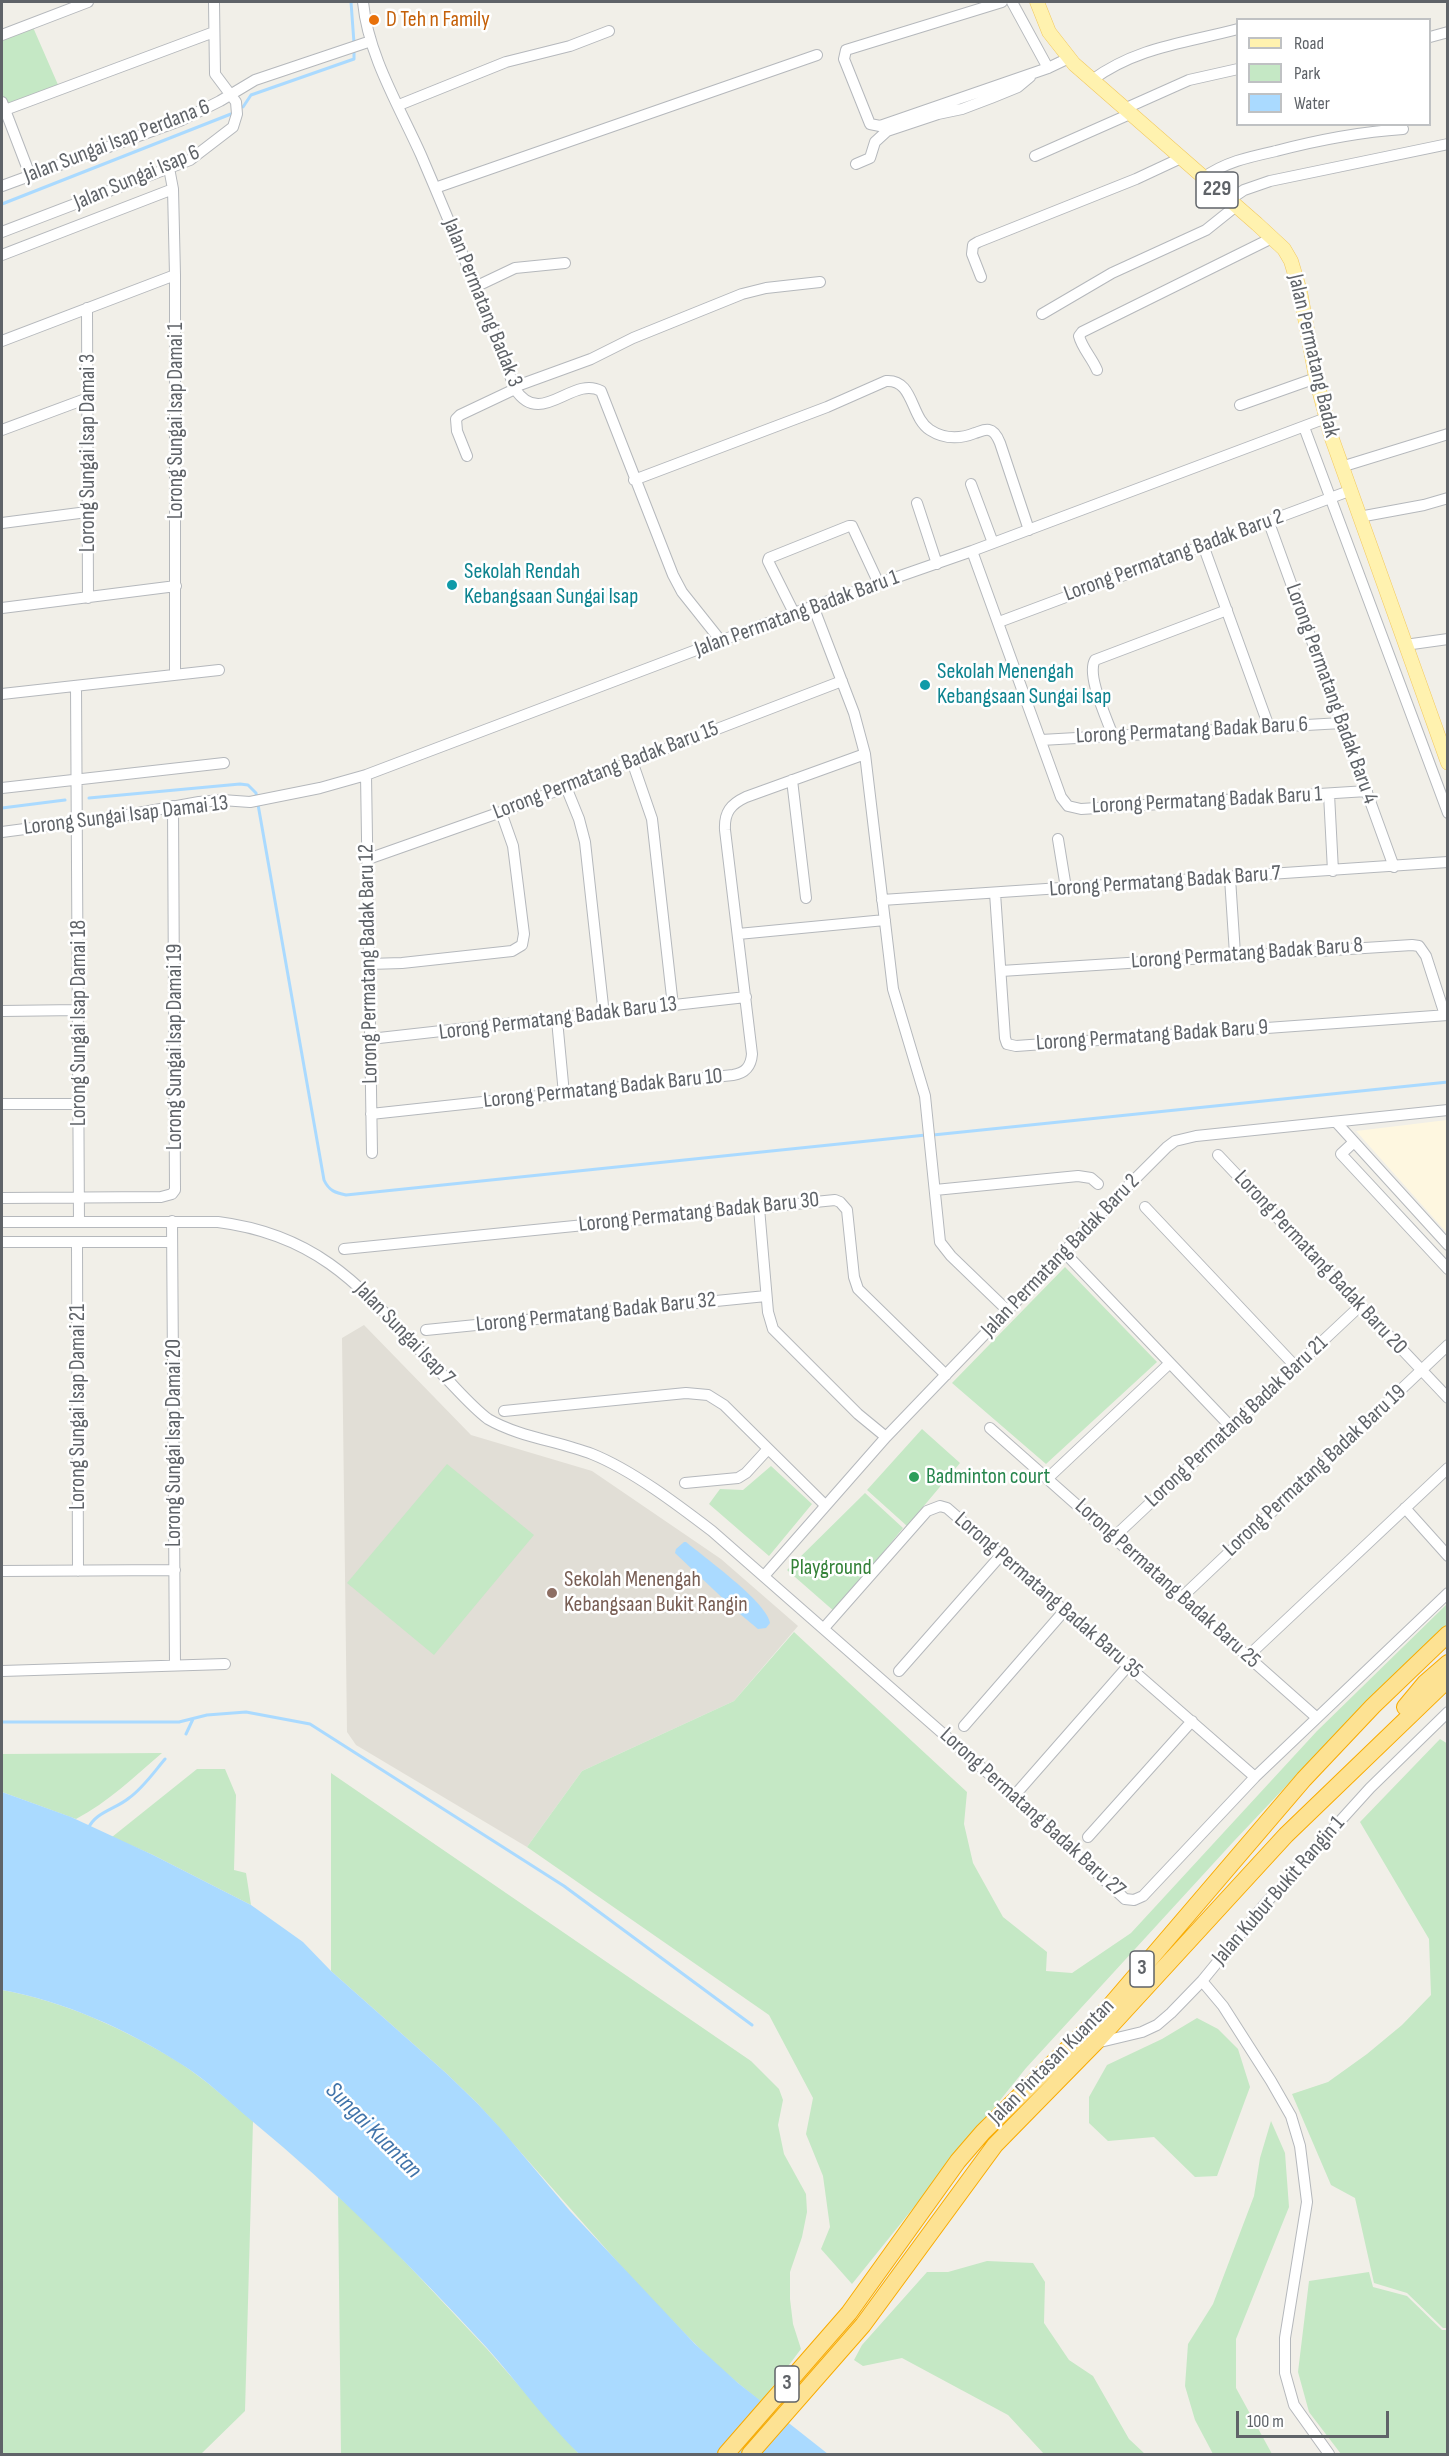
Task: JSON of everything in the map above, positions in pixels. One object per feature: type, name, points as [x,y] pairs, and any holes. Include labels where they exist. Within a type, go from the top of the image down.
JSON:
[{"type":"highway","name":"Jalan Pintasan Kuantan","points":[[726,2454],[849,2313],[958,2161],[983,2132],[1103,2014],[1304,1779],[1373,1706],[1448,1634]]},
{"type":"highway","points":[[1390,1732],[1413,1697],[1448,1663]]},
{"type":"highway","name":"Jalan Pintasan Kuantan","points":[[750,2454],[863,2325],[995,2145],[1095,2043],[1262,1860],[1390,1732],[1448,1679]]},
{"type":"main road","name":"Jalan Permatang Badak","points":[[1036,2],[1049,32],[1069,58],[1284,249],[1293,267],[1316,378],[1341,467],[1448,763]]},
{"type":"street","points":[[2,35],[88,2]]},
{"type":"street","points":[[214,2],[214,74],[220,84],[231,93]]},
{"type":"street","name":"Jalan Permatang Badak 3","points":[[363,2],[371,41],[435,188],[514,388],[523,400],[537,404],[586,388],[601,391],[673,575],[682,592],[721,641]]},
{"type":"street","points":[[1002,2],[849,48],[844,53],[844,59],[868,122],[876,126],[1032,74],[1069,58]]},
{"type":"street","points":[[1011,2],[1048,68]]},
{"type":"street","points":[[1092,80],[1111,66],[1138,54],[1236,30]]},
{"type":"street","points":[[399,105],[506,62],[570,46],[609,31]]},
{"type":"street","points":[[30,175],[3,106],[214,32]]},
{"type":"street","points":[[1431,37],[1448,32]]},
{"type":"street","name":"Jalan Sungai Isap Perdana 6","points":[[2,186],[182,120],[213,106],[255,80],[371,41]]},
{"type":"street","points":[[435,188],[818,55]]},
{"type":"street","points":[[1035,156],[1189,80],[1236,69]]},
{"type":"street","points":[[856,164],[870,158],[875,142],[887,131],[992,98],[1018,87],[1032,74]]},
{"type":"street","name":"Jalan Sungai Isap 6","points":[[2,232],[169,168],[202,153],[233,127],[237,107],[231,93]]},
{"type":"street","points":[[1203,178],[1217,168],[1235,161],[1322,139],[1403,129]]},
{"type":"street","points":[[1042,314],[1112,273],[1206,230],[1244,190],[1270,181],[1448,144]]},
{"type":"street","points":[[981,277],[972,249],[978,242],[1115,188],[1180,158]]},
{"type":"street","name":"Lorong Sungai Isap Damai 1","points":[[169,168],[173,189],[175,274],[176,674]]},
{"type":"street","points":[[2,255],[173,189]]},
{"type":"street","points":[[1096,370],[1080,340],[1079,336],[1082,332],[1272,238]]},
{"type":"street","points":[[475,286],[515,268],[565,263]]},
{"type":"street","points":[[2,340],[175,274]]},
{"type":"street","points":[[467,456],[457,431],[456,419],[459,415],[514,388],[591,359],[633,338],[742,294],[766,288],[820,282]]},
{"type":"street","name":"Lorong Sungai Isap Damai 3","points":[[87,308],[88,598]]},
{"type":"street","points":[[1240,405],[1316,378]]},
{"type":"street","points":[[634,480],[827,407],[886,381],[894,380],[904,386],[924,424],[930,430],[955,438],[984,430],[994,432],[1000,443],[1029,530]]},
{"type":"street","points":[[2,430],[88,398]]},
{"type":"street","name":"Jalan Permatang Badak Baru 1","points":[[265,800],[366,775],[794,613],[937,564],[1326,418]]},
{"type":"street","points":[[1304,427],[1448,813]]},
{"type":"street","points":[[1341,467],[1448,434]]},
{"type":"street","points":[[971,484],[993,543]]},
{"type":"street","name":"Lorong Permatang Badak Baru 2","points":[[999,621],[1349,491]]},
{"type":"street","points":[[1359,517],[1424,505],[1448,498]]},
{"type":"street","points":[[916,504],[937,564]]},
{"type":"street","points":[[2,523],[87,512]]},
{"type":"street","name":"Lorong Permatang Badak Baru 4","points":[[1268,520],[1394,867]]},
{"type":"street","points":[[794,613],[768,561],[769,558],[849,526],[852,526],[879,584]]},
{"type":"street","points":[[1203,545],[1269,727]]},
{"type":"street","name":"Lorong Permatang Badak Baru 1","points":[[972,551],[1061,797],[1068,806],[1074,808],[1367,791]]},
{"type":"street","points":[[2,608],[176,586]]},
{"type":"street","points":[[813,606],[842,681],[865,754],[893,989],[925,1096],[939,1234],[944,1249],[1008,1311]]},
{"type":"street","points":[[1113,736],[1092,676],[1091,666],[1095,660],[1227,610]]},
{"type":"street","points":[[1405,645],[1448,639]]},
{"type":"street","points":[[2,694],[219,670]]},
{"type":"street","name":"Lorong Permatang Badak Baru 15","points":[[368,860],[501,812],[842,681]]},
{"type":"street","name":"Lorong Sungai Isap Damai 18","points":[[76,686],[79,1222]]},
{"type":"street","name":"Lorong Permatang Badak Baru 6","points":[[1041,740],[1342,723]]},
{"type":"street","name":"Lorong Permatang Badak Baru 10","points":[[371,1114],[733,1075],[745,1071],[752,1061],[752,1054],[725,830],[726,816],[732,805],[739,801],[865,754]]},
{"type":"street","points":[[632,761],[652,819],[673,1006]]},
{"type":"street","points":[[2,788],[225,763]]},
{"type":"street","name":"Lorong Permatang Badak Baru 12","points":[[366,775],[372,1153]]},
{"type":"street","points":[[792,780],[806,898]]},
{"type":"street","points":[[566,787],[579,819],[585,842],[604,1014]]},
{"type":"street","points":[[1329,794],[1333,871]]},
{"type":"street","name":"Lorong Sungai Isap Damai 13","points":[[2,832],[78,823],[173,806],[222,800],[250,802],[265,800]]},
{"type":"street","name":"Lorong Sungai Isap Damai 19","points":[[2,1198],[167,1197],[175,1190],[173,806]]},
{"type":"street","points":[[369,964],[402,963],[512,951],[522,945],[524,934],[513,846],[501,812]]},
{"type":"street","points":[[1058,839],[1066,888]]},
{"type":"street","name":"Lorong Permatang Badak Baru 7","points":[[882,900],[1448,862]]},
{"type":"street","points":[[1230,878],[1235,954]]},
{"type":"street","name":"Lorong Permatang Badak Baru 9","points":[[995,893],[1007,1044],[1016,1046],[1446,1015]]},
{"type":"street","points":[[738,934],[885,920]]},
{"type":"street","name":"Lorong Permatang Badak Baru 8","points":[[1001,971],[1404,944],[1419,946],[1426,956],[1446,1015]]},
{"type":"street","name":"Lorong Permatang Badak Baru 13","points":[[370,1039],[557,1020],[746,997]]},
{"type":"street","points":[[2,1011],[79,1010]]},
{"type":"street","points":[[557,1020],[564,1094]]},
{"type":"street","points":[[2,1104],[80,1104]]},
{"type":"street","name":"Jalan Permatang Badak Baru 2","points":[[764,1576],[886,1437],[1064,1252],[1175,1141],[1196,1136],[1448,1110]]},
{"type":"street","points":[[1336,1122],[1448,1245]]},
{"type":"street","points":[[1354,1142],[1341,1155],[1448,1269]]},
{"type":"street","name":"Lorong Permatang Badak Baru 20","points":[[1218,1155],[1448,1398]]},
{"type":"street","points":[[935,1190],[1078,1176],[1091,1178],[1098,1184]]},
{"type":"street","name":"Lorong Permatang Badak Baru 30","points":[[344,1249],[835,1200],[844,1206],[848,1215],[854,1277],[858,1288],[946,1375]]},
{"type":"street","points":[[1144,1207],[1296,1367]]},
{"type":"street","points":[[759,1208],[769,1322],[779,1336],[858,1414],[886,1437]]},
{"type":"street","name":"Jalan Sungai Isap 7","points":[[2,1222],[172,1221],[239,1225],[276,1235],[310,1250],[337,1267],[352,1280],[488,1419],[498,1425],[580,1450],[608,1462],[694,1518],[764,1576]]},
{"type":"street","name":"Lorong Sungai Isap Damai 20","points":[[172,1221],[175,1665]]},
{"type":"street","points":[[2,1242],[172,1242]]},
{"type":"street","name":"Lorong Sungai Isap Damai 21","points":[[77,1242],[78,1571]]},
{"type":"street","points":[[1064,1252],[1232,1428]]},
{"type":"street","name":"Lorong Permatang Badak Baru 32","points":[[426,1330],[766,1296]]},
{"type":"street","name":"Lorong Permatang Badak Baru 21","points":[[1114,1537],[1360,1306]]},
{"type":"street","name":"Lorong Permatang Badak Baru 19","points":[[1182,1597],[1448,1345]]},
{"type":"street","points":[[1048,1478],[1170,1363]]},
{"type":"street","points":[[504,1411],[698,1393],[708,1395],[724,1405],[825,1505]]},
{"type":"street","name":"Lorong Permatang Badak Baru 25","points":[[990,1428],[1316,1717]]},
{"type":"street","points":[[685,1483],[738,1478],[746,1473],[768,1449]]},
{"type":"street","points":[[1248,1656],[1448,1468]]},
{"type":"street","name":"Lorong Permatang Badak Baru 35","points":[[824,1628],[927,1511],[939,1506],[953,1511],[1255,1777]]},
{"type":"street","points":[[1405,1508],[1448,1556]]},
{"type":"street","points":[[899,1671],[1002,1554]]},
{"type":"street","points":[[2,1571],[175,1570]]},
{"type":"street","name":"Lorong Permatang Badak Baru 27","points":[[764,1576],[1014,1796],[1125,1899],[1134,1900],[1143,1896],[1255,1777],[1316,1717],[1448,1593]]},
{"type":"street","points":[[964,1726],[1065,1610]]},
{"type":"street","points":[[2,1671],[225,1664]]},
{"type":"street","points":[[1014,1796],[1128,1666]]},
{"type":"street","name":"Jalan Kubur Bukit Rangin 1","points":[[1095,2043],[1142,2032],[1157,2025],[1202,1981],[1265,1904],[1370,1788],[1448,1712]]},
{"type":"street","points":[[1088,1837],[1192,1721]]},
{"type":"street","points":[[1202,1981],[1223,2006],[1271,2081],[1291,2116],[1300,2146],[1307,2202],[1286,2338],[1285,2373],[1294,2405],[1329,2454]]},
{"type":"shaded area","points":[[1448,1120],[1447,1233],[1356,1131]]},
{"type":"shaded area","name":"Sekolah Menengah Kebangsaan Bukit Rangin","points":[[364,1325],[471,1435],[592,1471],[721,1559],[798,1626],[734,1701],[582,1771],[527,1847],[356,1745],[347,1732],[342,1338]]},
{"type":"green space","points":[[32,25],[59,87],[6,107],[2,95],[2,37]]},
{"type":"green space","points":[[1065,1267],[1157,1362],[1046,1464],[952,1383]]},
{"type":"green space","name":"Badminton court","points":[[922,1429],[960,1463],[907,1526],[867,1490]]},
{"type":"green space","points":[[447,1464],[534,1535],[434,1655],[347,1583]]},
{"type":"green space","name":"Playground","points":[[771,1466],[812,1504],[769,1556],[709,1504],[720,1489],[743,1490]]},
{"type":"green space","name":"Playground","points":[[865,1493],[903,1528],[835,1612],[787,1570]]},
{"type":"green space","points":[[1447,1604],[1447,1625],[1362,1706],[1234,1841],[1026,2068],[852,2284],[821,2249],[830,2227],[823,2176],[806,2134],[813,2098],[769,2015],[527,1847],[582,1771],[734,1701],[794,1632],[967,1792],[964,1824],[973,1863],[1003,1917],[1047,1952],[1046,1971],[1072,1973],[1131,1933],[1317,1731]]},
{"type":"green space","points":[[1440,1739],[1448,1744],[1448,2328],[1443,2328],[1407,2293],[1374,2283],[1355,2198],[1331,2185],[1292,2094],[1328,2082],[1402,2025],[1431,1995],[1429,1939],[1360,1822]]},
{"type":"green space","points":[[162,1753],[110,1797],[76,1819],[2,1792],[2,1754]]},
{"type":"green space","points":[[197,1769],[225,1769],[236,1795],[234,1870],[246,1873],[251,1905],[153,1855],[112,1837]]},
{"type":"green space","points":[[331,1773],[751,2061],[779,2089],[783,2100],[778,2125],[784,2154],[806,2194],[807,2212],[802,2237],[790,2272],[793,2324],[801,2349],[761,2402],[716,2365],[644,2292],[478,2104],[331,1971]]},
{"type":"green space","points":[[2,1990],[72,2009],[139,2039],[190,2070],[253,2121],[245,2411],[201,2454],[2,2454]]},
{"type":"green space","points":[[1197,2018],[1218,2029],[1238,2049],[1250,2087],[1217,2176],[1195,2177],[1154,2137],[1108,2141],[1089,2123],[1089,2097],[1107,2065],[1162,2039]]},
{"type":"green space","points":[[1271,2121],[1285,2153],[1289,2207],[1236,2339],[1236,2388],[1272,2454],[1213,2454],[1195,2420],[1185,2386],[1188,2344],[1213,2304],[1254,2196],[1260,2158]]},
{"type":"green space","points":[[338,2196],[378,2233],[487,2349],[579,2454],[341,2454]]},
{"type":"green space","points":[[987,2261],[1033,2263],[1045,2282],[1044,2323],[1069,2360],[1093,2376],[1129,2439],[1145,2454],[1044,2454],[1008,2415],[902,2358],[863,2366],[854,2360],[862,2345],[927,2272],[948,2272]]},
{"type":"green space","points":[[1369,2272],[1373,2287],[1407,2296],[1442,2330],[1447,2330],[1447,2454],[1341,2454],[1309,2412],[1298,2372],[1309,2281]]},
{"type":"water","points":[[684,1542],[720,1569],[759,1604],[767,1614],[770,1623],[766,1628],[758,1629],[675,1553]]},
{"type":"water","name":"Sungai Kuantan","points":[[2,1792],[71,1817],[153,1855],[251,1905],[303,1942],[331,1971],[478,2104],[570,2211],[695,2344],[738,2383],[828,2454],[579,2454],[487,2348],[402,2259],[314,2174],[209,2084],[161,2052],[95,2018],[49,2001],[2,1990]]},
{"type":"waterway","points":[[351,2],[354,43]]},
{"type":"waterway","points":[[243,107],[251,95],[354,59],[354,50]]},
{"type":"waterway","points":[[2,204],[231,114]]},
{"type":"waterway","points":[[89,798],[240,784],[248,785],[256,793],[324,1180],[328,1187],[336,1192],[346,1195],[926,1135]]},
{"type":"waterway","points":[[2,808],[65,800]]},
{"type":"waterway","points":[[933,1135],[1448,1082]]},
{"type":"waterway","points":[[2,1722],[179,1722],[207,1715],[246,1712],[310,1724],[564,1886],[752,2025]]},
{"type":"waterway","points":[[186,1734],[193,1719]]},
{"type":"waterway","points":[[88,1829],[91,1823],[101,1815],[134,1794],[165,1759]]},
{"type":"place","name":"D Teh n Family","points":[[374,20]]},
{"type":"place","name":"Sekolah Rendah Kebangsaan Sungai Isap","points":[[452,585]]},
{"type":"place","name":"Sekolah Menengah Kebangsaan Sungai Isap","points":[[925,685]]},
{"type":"place","name":"Badminton court","points":[[914,1477]]},
{"type":"place","name":"Sekolah Menengah Kebangsaan Bukit Rangin","points":[[552,1593]]}]
